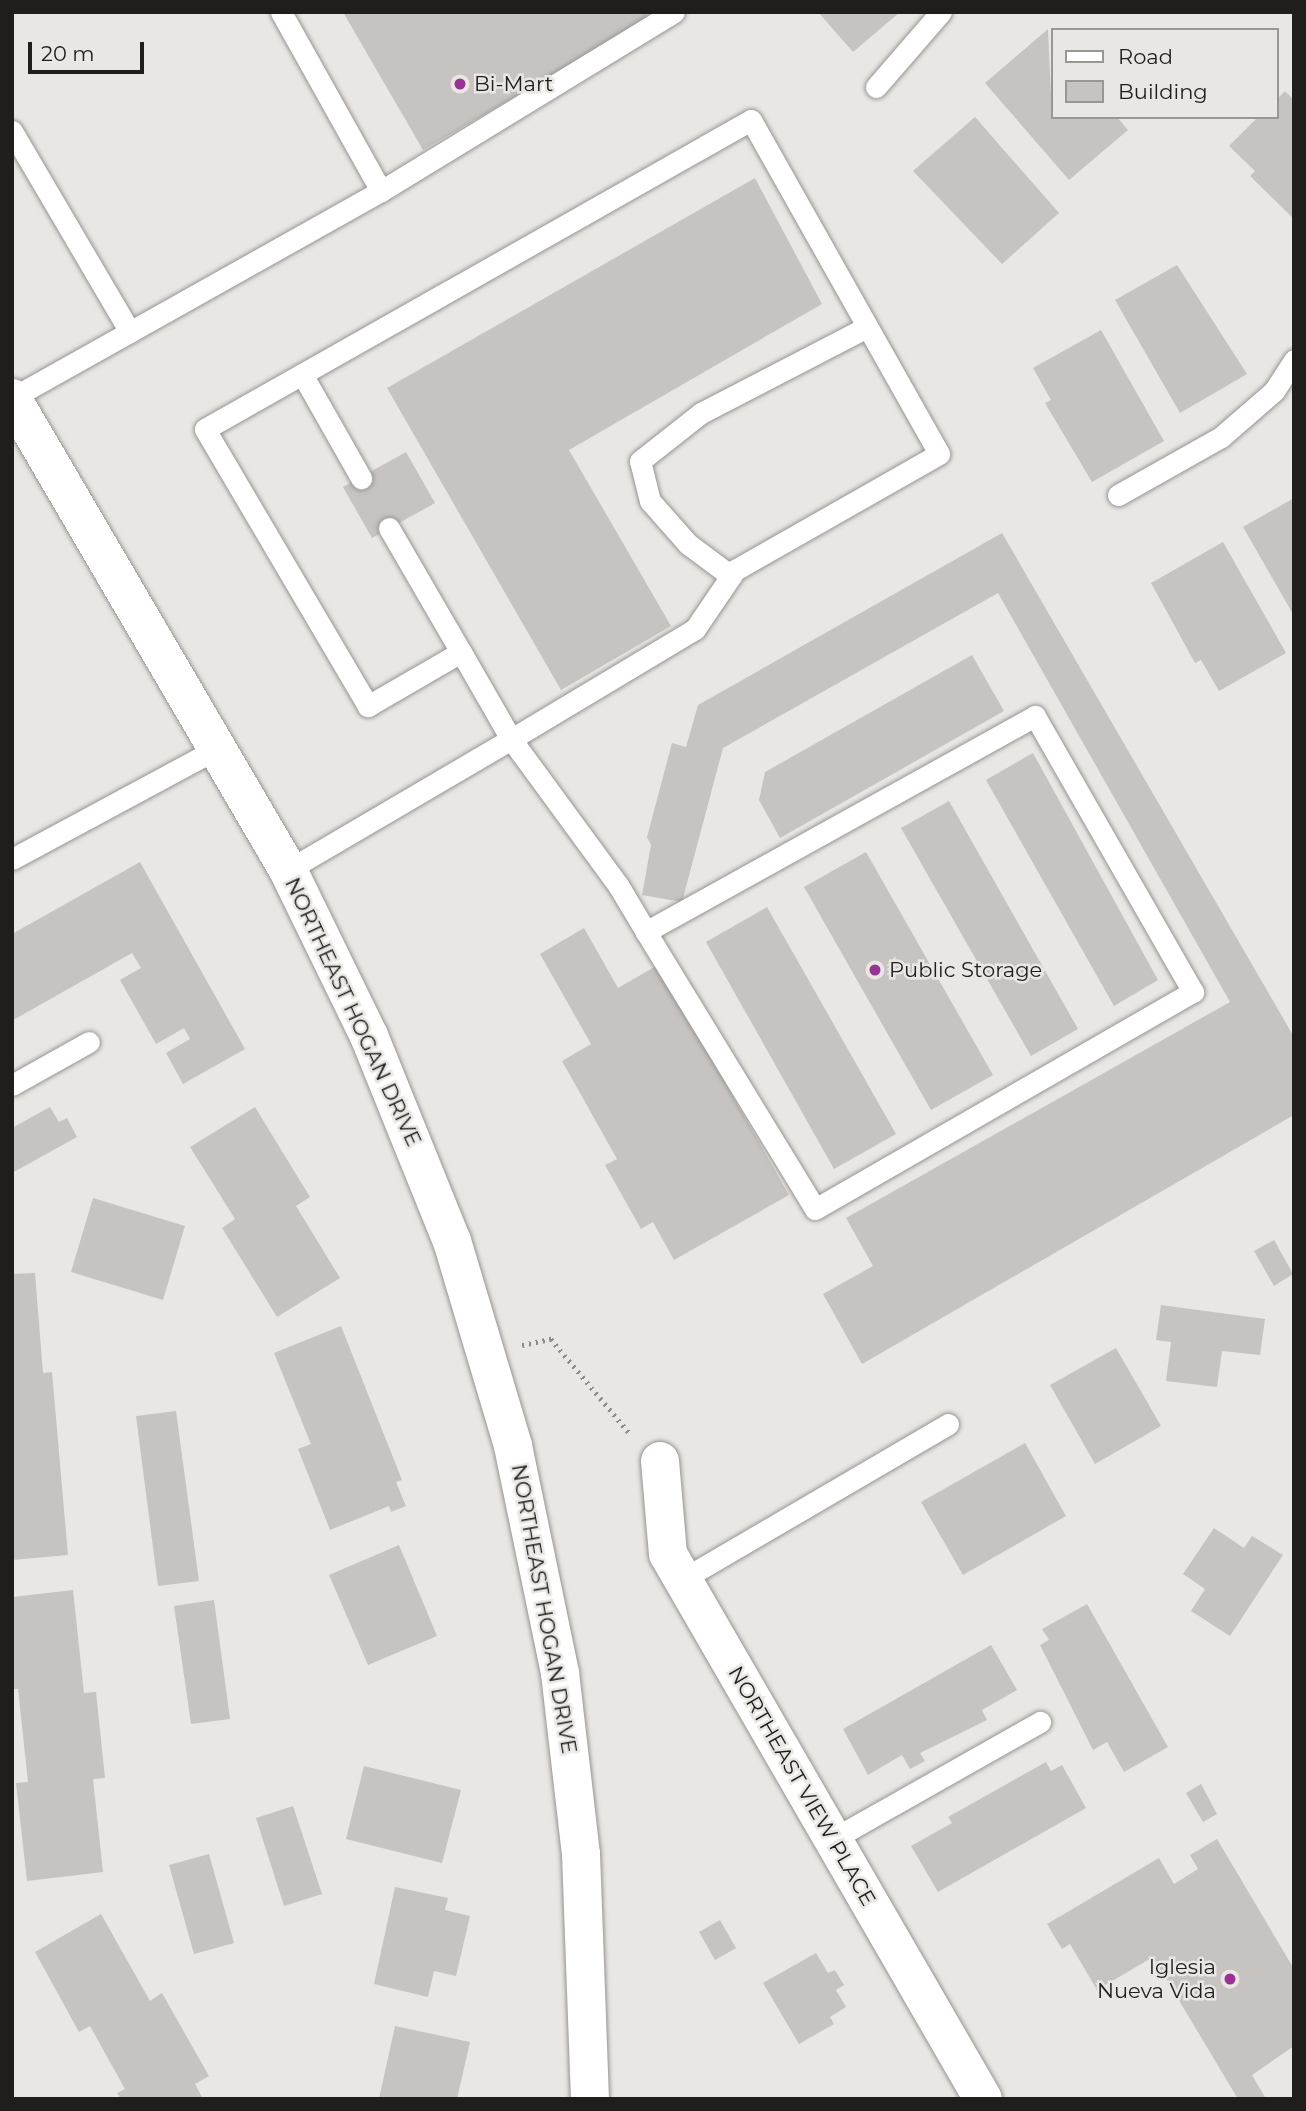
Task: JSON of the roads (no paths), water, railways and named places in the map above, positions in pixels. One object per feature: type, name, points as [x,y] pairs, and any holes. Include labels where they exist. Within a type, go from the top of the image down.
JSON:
[{"type":"main road","name":"NORTHEAST HOGAN DRIVE","points":[[12,398],[288,870],[416,1147],[487,1354],[513,1446],[560,1673],[581,1854],[590,2099]]},
{"type":"main road","name":"NORTHEAST VIEW PLACE","points":[[660,1461],[668,1554],[983,2099]]},
{"type":"lane","points":[[281,12],[381,191]]},
{"type":"lane","points":[[12,398],[381,191],[674,12]]},
{"type":"lane","points":[[876,87],[941,12]]},
{"type":"lane","points":[[288,870],[695,629],[731,576],[939,454],[751,120],[205,429],[368,706],[461,652]]},
{"type":"lane","points":[[12,131],[130,332]]},
{"type":"lane","points":[[731,576],[688,544],[650,501],[640,461],[701,413],[867,327]]},
{"type":"lane","points":[[1118,495],[1221,437],[1274,391],[1294,360]]},
{"type":"lane","points":[[302,374],[361,478]]},
{"type":"lane","points":[[389,528],[511,739],[646,932],[815,1209],[1193,992],[1035,716],[646,932]]},
{"type":"lane","points":[[12,859],[216,748]]},
{"type":"lane","points":[[12,1085],[89,1042]]},
{"type":"lane","points":[[683,1579],[948,1424]]},
{"type":"lane","points":[[833,1839],[1040,1722]]},
{"type":"place","name":"Bi-Mart","points":[[460,84]]},
{"type":"place","name":"Public Storage","points":[[875,970]]},
{"type":"place","name":"Iglesia Nueva Vida","points":[[1230,1979]]}]
